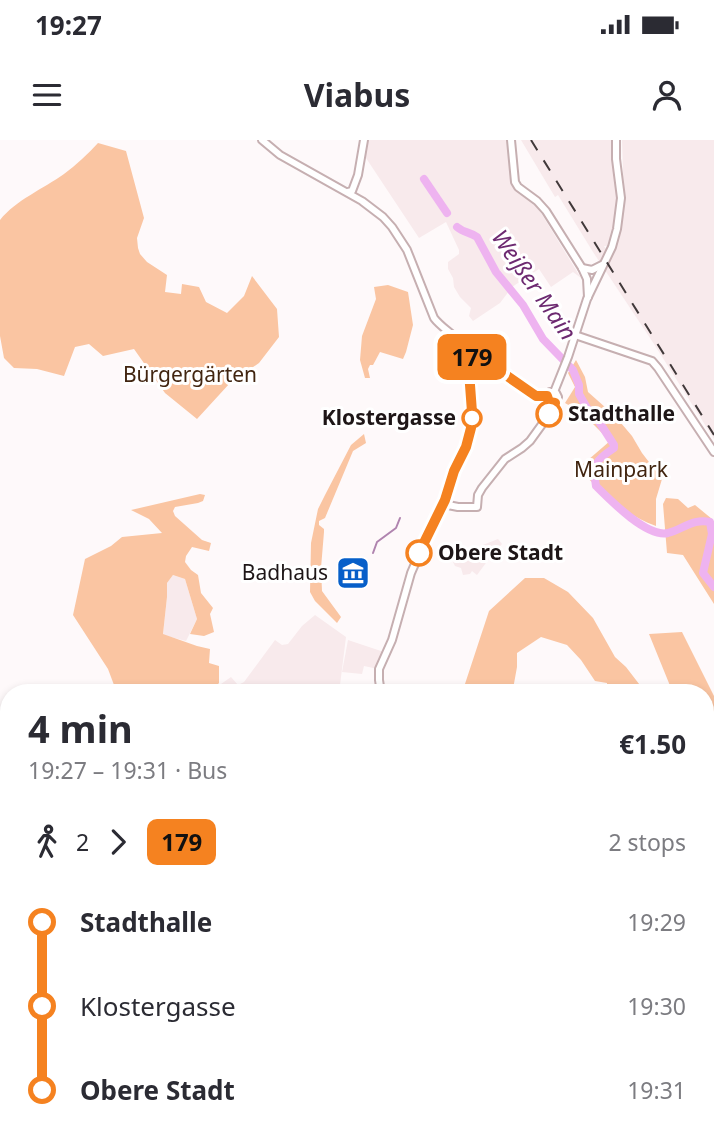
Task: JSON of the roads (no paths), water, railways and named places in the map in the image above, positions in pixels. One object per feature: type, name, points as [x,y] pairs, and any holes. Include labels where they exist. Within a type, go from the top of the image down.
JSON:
[{"type":"street","points":[[262,140],[280,155],[348,192],[383,217],[407,250],[434,318],[465,346],[468,358],[472,412],[466,447],[411,573],[398,619],[379,669],[380,684]]},
{"type":"street","points":[[348,192],[352,191],[356,182],[364,142],[356,140]]},
{"type":"street","points":[[511,140],[516,184],[546,211],[582,268],[588,285],[587,299]]},
{"type":"street","points":[[468,358],[481,358],[536,396],[547,396],[554,392],[587,299],[612,247],[621,198],[616,140]]},
{"type":"street","points":[[582,268],[592,270],[602,265]]},
{"type":"street","points":[[575,335],[652,361],[714,452]]},
{"type":"street","points":[[443,504],[477,507],[482,488],[505,459],[530,441],[551,412],[558,397],[554,392]]},
{"type":"street","points":[[547,396],[549,402],[555,403]]},
{"type":"waterway","name":"Weißer Main","points":[[424,179],[447,213]]},
{"type":"waterway","name":"Weißer Main","points":[[457,227],[477,237],[496,272],[523,305],[543,339],[573,370],[579,385],[579,394],[614,445],[595,467],[596,486],[629,517],[659,533],[668,533],[699,521],[710,522],[712,534],[703,573],[714,587]]},
{"type":"waterway","points":[[373,553],[377,542],[396,528],[400,518]]},
{"type":"railway","points":[[531,140],[714,435]]},
{"type":"place","name":"Stadthalle","points":[[549,414]]},
{"type":"place","name":"Klostergasse","points":[[472,418]]},
{"type":"place","name":"Obere Stadt","points":[[419,553]]},
{"type":"place","name":"Badhaus","points":[[353,573]]},
{"type":"park label","name":"Bürgergärten","points":[[190,375]]},
{"type":"park label","name":"Mainpark","points":[[621,470]]}]
